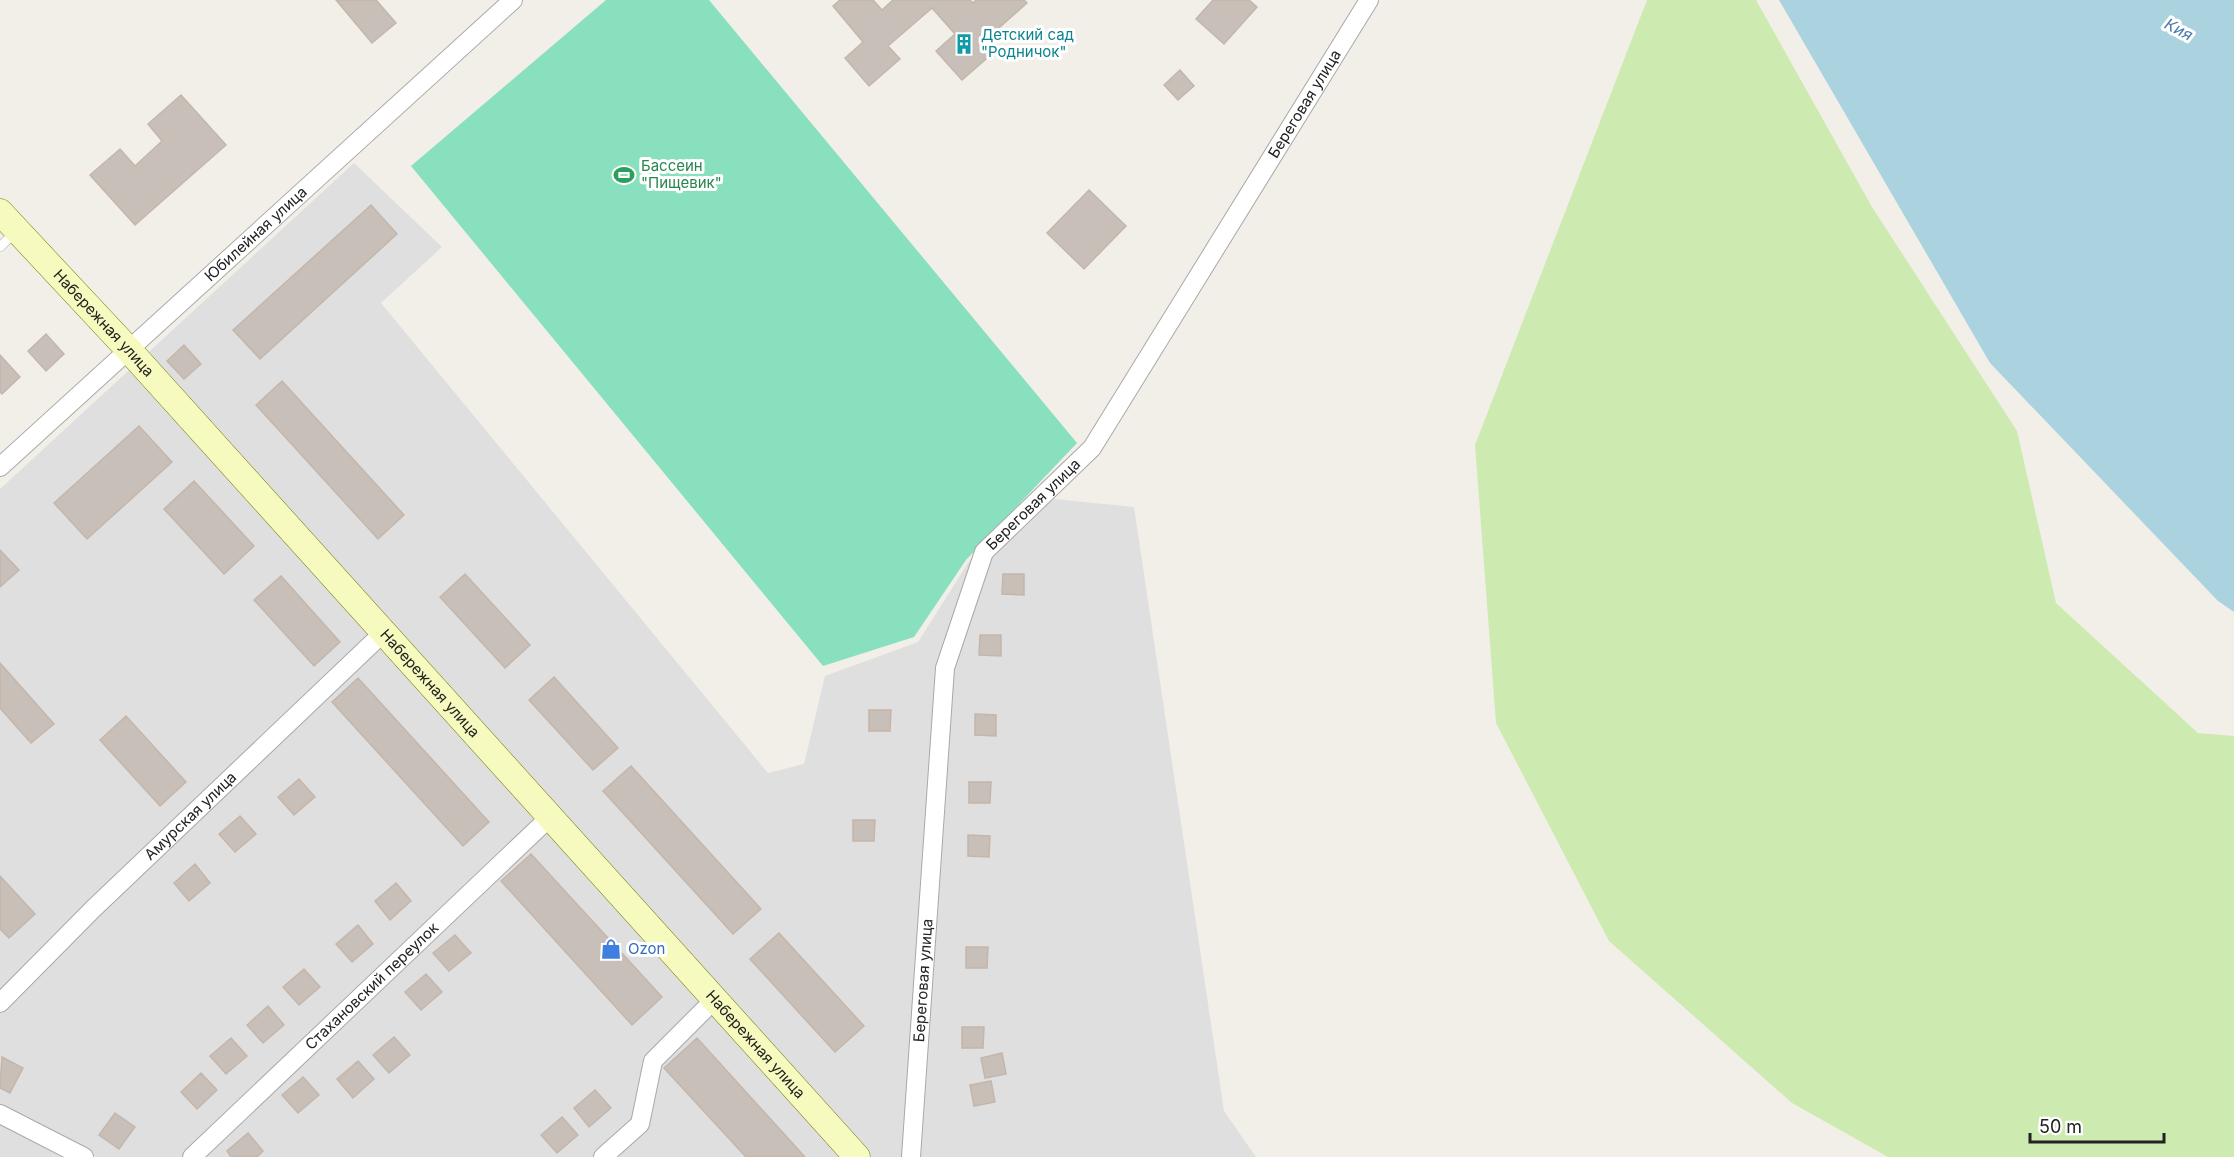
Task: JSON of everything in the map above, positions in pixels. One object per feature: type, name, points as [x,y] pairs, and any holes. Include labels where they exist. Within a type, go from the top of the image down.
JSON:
[{"type":"street","name":"Юбилейная улица","points":[[0,467],[513,0]]},
{"type":"street","name":"Береговая улица","points":[[911,1157],[945,668],[984,552],[1092,448],[1369,0]]},
{"type":"street","name":"Набережная улица","points":[[6,230],[128,349],[857,1157]]},
{"type":"street","name":"Амурская улица","points":[[0,1003],[93,909],[384,632]]},
{"type":"street","name":"Стахановский переулок","points":[[192,1157],[550,817]]},
{"type":"street","points":[[603,1157],[640,1124],[652,1061],[715,999]]},
{"type":"street","points":[[0,1114],[84,1157]]},
{"type":"shaded area","points":[[354,163],[442,247],[381,303],[768,773],[804,764],[825,676],[918,642],[968,563],[991,538],[1054,499],[1134,507],[1224,1111],[1256,1157],[0,1157],[0,489]]},
{"type":"green space","points":[[606,0],[709,0],[1077,443],[966,560],[914,637],[823,666],[411,166]]},
{"type":"green space","points":[[1647,0],[1756,0],[1872,207],[2017,431],[2056,603],[2198,733],[2234,736],[2234,1157],[1888,1157],[1792,1103],[1609,941],[1496,723],[1475,445]]},
{"type":"water","name":"Кия","points":[[1779,0],[2234,0],[2234,612],[2218,601],[1990,363]]},
{"type":"building","points":[[336,0],[376,0],[396,23],[372,43]]},
{"type":"building","name":"Детский сад \"Родничок\"","points":[[840,0],[873,0],[882,10],[893,0],[970,0],[973,3],[976,0],[1024,0],[1027,3],[983,42],[993,53],[962,80],[936,51],[955,34],[932,8],[888,46],[900,59],[869,86],[845,58],[863,42],[833,6]]},
{"type":"building","points":[[1213,0],[1249,0],[1257,7],[1224,44],[1196,19]]},
{"type":"building","points":[[1180,70],[1194,86],[1178,100],[1164,85]]},
{"type":"building","points":[[181,95],[226,145],[135,225],[90,175],[120,149],[135,166],[162,141],[148,124]]},
{"type":"building","points":[[1089,190],[1126,226],[1084,269],[1047,233]]},
{"type":"building","points":[[371,205],[397,234],[260,359],[233,330]]},
{"type":"building","points":[[46,334],[64,354],[46,371],[28,351]]},
{"type":"building","points":[[184,345],[201,364],[184,379],[167,361]]},
{"type":"building","points":[[0,355],[20,377],[2,394],[0,392]]},
{"type":"building","points":[[282,381],[404,515],[378,539],[256,405]]},
{"type":"building","points":[[139,426],[172,462],[87,539],[54,503]]},
{"type":"building","points":[[194,481],[254,546],[224,574],[164,509]]},
{"type":"building","points":[[0,550],[19,570],[0,587]]},
{"type":"building","points":[[465,574],[530,645],[505,668],[440,597]]},
{"type":"building","points":[[1003,574],[1024,574],[1024,595],[1002,594]]},
{"type":"building","points":[[281,576],[340,642],[314,666],[254,600]]},
{"type":"building","points":[[980,635],[1001,635],[1001,656],[979,655]]},
{"type":"building","points":[[0,663],[54,724],[31,743],[0,708]]},
{"type":"building","points":[[554,677],[618,748],[593,770],[529,700]]},
{"type":"building","points":[[358,678],[489,822],[463,846],[332,702]]},
{"type":"building","points":[[869,710],[891,710],[890,731],[869,731]]},
{"type":"building","points":[[975,714],[996,715],[996,736],[975,735]]},
{"type":"building","points":[[126,716],[186,782],[160,806],[100,740]]},
{"type":"building","points":[[631,766],[761,909],[733,934],[603,791]]},
{"type":"building","points":[[299,779],[315,797],[294,815],[278,797]]},
{"type":"building","points":[[969,782],[991,782],[990,803],[969,803]]},
{"type":"building","points":[[240,816],[256,834],[235,852],[219,834]]},
{"type":"building","points":[[853,820],[875,820],[874,841],[853,841]]},
{"type":"building","points":[[968,835],[990,836],[989,857],[968,856]]},
{"type":"building","points":[[531,854],[662,997],[632,1025],[501,881]]},
{"type":"building","points":[[195,864],[210,883],[189,901],[174,883]]},
{"type":"building","points":[[0,876],[35,914],[9,938],[0,929]]},
{"type":"building","points":[[396,883],[411,901],[390,920],[375,901]]},
{"type":"building","points":[[358,925],[373,944],[352,962],[336,944]]},
{"type":"building","points":[[779,933],[864,1026],[835,1052],[750,959]]},
{"type":"building","points":[[455,935],[471,953],[449,971],[433,953]]},
{"type":"building","points":[[966,947],[988,947],[987,968],[966,968]]},
{"type":"building","points":[[304,969],[320,987],[299,1005],[283,987]]},
{"type":"building","points":[[426,974],[442,992],[421,1010],[405,992]]},
{"type":"building","points":[[268,1006],[284,1025],[263,1043],[247,1025]]},
{"type":"building","points":[[962,1027],[984,1027],[983,1048],[962,1048]]},
{"type":"building","points":[[394,1037],[410,1055],[389,1073],[373,1055]]},
{"type":"building","points":[[231,1038],[247,1056],[226,1074],[210,1056]]},
{"type":"building","points":[[697,1038],[805,1157],[746,1157],[664,1068]]},
{"type":"building","points":[[1002,1053],[1006,1074],[985,1078],[981,1058]]},
{"type":"building","points":[[2,1057],[23,1068],[10,1093],[0,1088]]},
{"type":"building","points":[[358,1061],[374,1079],[353,1098],[337,1079]]},
{"type":"building","points":[[201,1073],[217,1090],[197,1109],[181,1092]]},
{"type":"building","points":[[303,1077],[319,1095],[298,1113],[282,1095]]},
{"type":"building","points":[[991,1081],[995,1102],[974,1106],[970,1085]]},
{"type":"building","points":[[595,1090],[611,1108],[589,1127],[574,1108]]},
{"type":"building","points":[[115,1113],[135,1127],[119,1149],[99,1135]]},
{"type":"building","points":[[562,1117],[578,1135],[557,1153],[541,1135]]},
{"type":"building","points":[[248,1133],[263,1151],[257,1157],[231,1157],[227,1151]]},
{"type":"place","name":"Детский сад \"Родничок\"","points":[[964,44]]},
{"type":"place","name":"Бассеин \"Пищевик\"","points":[[624,175]]},
{"type":"place","name":"Ozon","points":[[611,949]]}]
